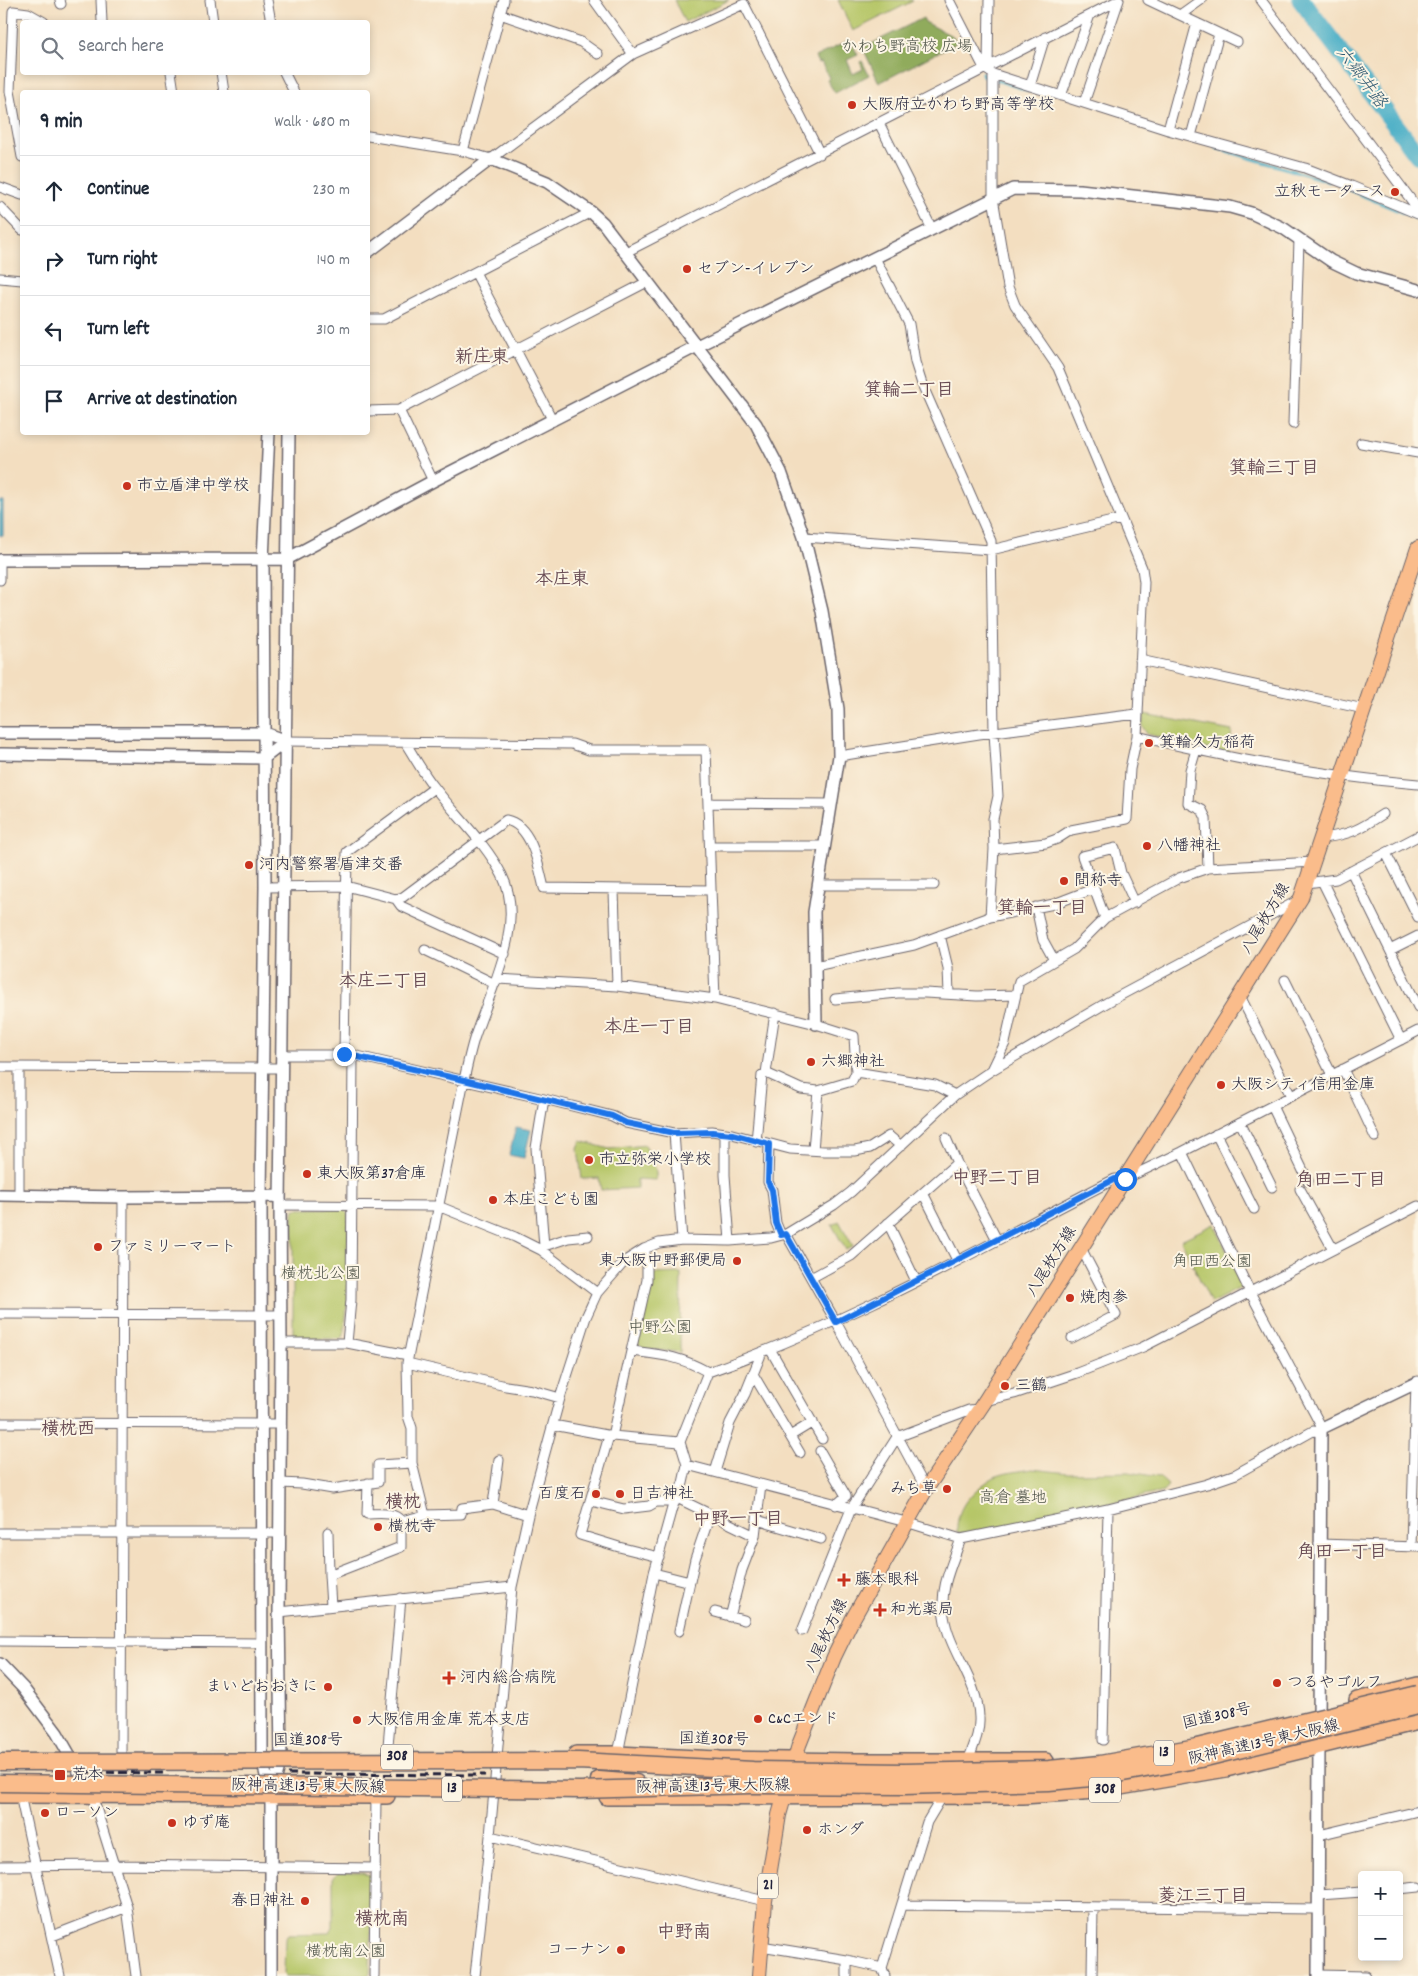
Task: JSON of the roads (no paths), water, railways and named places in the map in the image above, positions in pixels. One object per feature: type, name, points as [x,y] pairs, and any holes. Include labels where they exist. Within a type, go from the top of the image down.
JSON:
[{"type":"highway","name":"国道308号","points":[[0,1757],[262,1759],[618,1754],[717,1759],[1060,1761],[1123,1755],[1184,1743],[1418,1685]]},
{"type":"highway","name":"阪神高速13号東大阪線","points":[[0,1762],[578,1761],[743,1769],[904,1772],[1049,1769],[1100,1764],[1150,1756],[1418,1694]]},
{"type":"highway","name":"阪神高速13号東大阪線","points":[[0,1783],[580,1790],[751,1785],[904,1786],[1049,1782],[1101,1777],[1191,1761],[1418,1706]]},
{"type":"highway","name":"308","points":[[0,1795],[493,1797],[1023,1796],[1097,1791],[1226,1769],[1418,1722]]},
{"type":"highway","points":[[63,1784],[131,1780],[599,1776],[717,1759]]},
{"type":"highway","points":[[145,1762],[242,1768],[599,1776],[735,1797]]},
{"type":"main road","name":"八尾枚方線","points":[[759,1976],[765,1901],[779,1815],[794,1759],[834,1657],[852,1620],[926,1489],[1082,1248],[1302,898],[1418,548]]},
{"type":"street","points":[[101,0],[102,20]]},
{"type":"street","points":[[210,0],[213,20]]},
{"type":"street","points":[[267,0],[270,20]]},
{"type":"street","points":[[462,151],[504,0]]},
{"type":"street","points":[[594,0],[634,54]]},
{"type":"street","points":[[949,0],[984,70],[1168,130],[1305,168],[1418,214]]},
{"type":"street","points":[[989,0],[984,70],[993,198],[1008,287],[1015,305],[1058,368],[1142,568],[1144,582],[1137,736],[1130,769],[1127,819],[1071,830],[1057,839],[1046,843],[994,849]]},
{"type":"street","points":[[624,253],[1119,0]]},
{"type":"street","points":[[1084,103],[1119,0]]},
{"type":"street","points":[[1148,0],[1237,42]]},
{"type":"street","points":[[1180,15],[1201,0]]},
{"type":"street","points":[[1261,0],[1418,209]]},
{"type":"street","points":[[370,250],[634,54],[744,4],[820,154]]},
{"type":"street","points":[[20,146],[10,91],[13,11],[28,13],[40,20]]},
{"type":"street","points":[[500,14],[581,42],[598,54]]},
{"type":"street","points":[[1062,96],[1090,15]]},
{"type":"street","points":[[1168,130],[1197,23]]},
{"type":"street","points":[[1191,136],[1219,34]]},
{"type":"street","points":[[1030,86],[1045,37]]},
{"type":"street","points":[[171,75],[174,90]]},
{"type":"street","points":[[221,75],[224,90]]},
{"type":"street","points":[[286,75],[293,90]]},
{"type":"street","points":[[0,92],[10,91]]},
{"type":"street","points":[[879,123],[932,229]]},
{"type":"street","points":[[370,136],[462,151],[491,159],[547,182],[591,212],[602,223],[756,424],[781,472],[804,537],[822,612],[838,709],[839,756],[814,912],[816,1024]]},
{"type":"street","points":[[0,187],[20,195]]},
{"type":"street","points":[[0,580],[0,560],[287,559],[697,346],[1014,189],[1080,190],[1230,206],[1283,228],[1331,261],[1356,273],[1418,290]]},
{"type":"street","points":[[0,207],[20,228]]},
{"type":"street","points":[[370,319],[384,319],[591,212]]},
{"type":"street","points":[[1293,424],[1299,240]]},
{"type":"street","points":[[875,258],[910,324],[915,362],[922,384],[991,541],[994,733],[998,796],[992,819],[994,849],[990,917]]},
{"type":"street","points":[[475,272],[553,421]]},
{"type":"street","points":[[0,278],[20,280]]},
{"type":"street","points":[[370,411],[399,410],[647,282]]},
{"type":"street","points":[[399,410],[433,482]]},
{"type":"street","points":[[269,435],[263,560],[265,887],[261,1196],[263,1315],[261,1534],[262,1759],[271,1796],[271,1976]]},
{"type":"street","points":[[271,1796],[281,1758],[279,1612],[280,1201],[289,435]]},
{"type":"street","points":[[1361,443],[1418,453]]},
{"type":"street","points":[[804,537],[991,550],[1121,519]]},
{"type":"street","points":[[1140,660],[1364,709]]},
{"type":"street","points":[[839,756],[1137,714]]},
{"type":"street","points":[[0,734],[264,732],[286,742],[572,744],[589,750],[706,750],[715,999]]},
{"type":"street","points":[[1137,736],[1286,769],[1418,784]]},
{"type":"street","points":[[0,754],[264,758],[286,742]]},
{"type":"street","points":[[406,744],[434,788],[480,841],[503,876],[509,897],[508,937],[496,981],[474,1039],[464,1080],[408,1359],[408,1416],[412,1428],[412,1463],[425,1515]]},
{"type":"street","points":[[1196,750],[1190,770],[1188,803],[1202,810],[1206,818],[1208,868]]},
{"type":"street","points":[[347,1343],[351,1300],[352,1205],[347,852],[434,788]]},
{"type":"street","points":[[709,803],[831,804]]},
{"type":"street","points":[[1322,838],[1343,836],[1358,830],[1383,814]]},
{"type":"street","points":[[265,887],[346,886],[396,899],[403,897],[506,820],[514,822],[531,842],[544,888],[710,890]]},
{"type":"street","points":[[1307,883],[1336,879],[1418,836]]},
{"type":"street","points":[[710,846],[825,846]]},
{"type":"street","points":[[1105,918],[1082,856],[1115,848],[1121,873],[1135,903]]},
{"type":"street","points":[[1386,853],[1418,917]]},
{"type":"street","points":[[992,1070],[1005,1043],[1019,981],[1074,949],[1105,918],[1179,878],[1208,868],[1314,862]]},
{"type":"street","points":[[1351,871],[1418,1006]]},
{"type":"street","points":[[1322,881],[1400,1040]]},
{"type":"street","points":[[819,884],[934,885]]},
{"type":"street","points":[[815,966],[914,945],[990,917],[1054,904],[1093,889]]},
{"type":"street","points":[[614,890],[617,986]]},
{"type":"street","points":[[474,1976],[490,1836],[512,1587],[528,1515],[560,1398],[586,1317],[597,1293],[625,1262],[644,1249],[659,1243],[682,1240],[730,1241],[768,1239],[784,1235],[834,1205],[851,1192],[955,1094],[992,1070],[1108,1002],[1302,898]]},
{"type":"street","points":[[396,899],[401,906],[504,954]]},
{"type":"street","points":[[1036,907],[1043,940],[1054,960]]},
{"type":"street","points":[[940,935],[948,968],[949,994]]},
{"type":"street","points":[[1390,950],[1418,936]]},
{"type":"street","points":[[425,950],[496,981],[617,986],[715,999],[776,1013],[854,1036],[856,1072],[852,1081],[818,1091],[801,1089],[766,1073]]},
{"type":"street","points":[[1285,980],[1332,1075]]},
{"type":"street","points":[[835,999],[898,993],[977,996],[1015,995]]},
{"type":"street","points":[[1240,996],[1291,1096]]},
{"type":"street","points":[[756,1142],[762,1075],[766,1073],[776,1013]]},
{"type":"street","points":[[618,1754],[654,1573],[687,1464],[680,1442],[708,1372],[836,1322],[1115,1179],[1125,1179],[1182,1152],[1418,1031]]},
{"type":"street","points":[[282,1055],[349,1055],[544,1099],[612,1116],[626,1123],[674,1133],[725,1133],[790,1149],[855,1151],[870,1148],[888,1136],[900,1146]]},
{"type":"street","points":[[0,1067],[282,1068]]},
{"type":"street","points":[[19,1068],[19,1195]]},
{"type":"street","points":[[1343,1069],[1375,1137]]},
{"type":"street","points":[[856,1072],[935,1085],[955,1094]]},
{"type":"street","points":[[813,1150],[818,1091]]},
{"type":"street","points":[[542,1248],[536,1148],[544,1099]]},
{"type":"street","points":[[1272,1106],[1308,1181]]},
{"type":"street","points":[[1240,1122],[1272,1187]]},
{"type":"street","points":[[674,1133],[682,1240]]},
{"type":"street","points":[[725,1133],[725,1175],[730,1241]]},
{"type":"street","points":[[1216,1134],[1254,1209]]},
{"type":"street","points":[[946,1138],[997,1240]]},
{"type":"street","points":[[769,1144],[768,1182],[772,1190],[776,1223],[836,1322],[926,1489]]},
{"type":"street","points":[[1182,1152],[1250,1292],[1321,1430],[1318,1976],[1366,1976]]},
{"type":"street","points":[[811,1278],[851,1256],[957,1163]]},
{"type":"street","points":[[1300,1189],[1333,1249]]},
{"type":"street","points":[[923,1193],[957,1260]]},
{"type":"street","points":[[0,1195],[124,1197],[261,1196],[280,1201],[352,1205],[438,1206],[542,1248],[597,1293]]},
{"type":"street","points":[[121,1757],[124,1197]]},
{"type":"street","points":[[802,1631],[851,1509],[897,1437],[1143,1347],[1418,1206]]},
{"type":"street","points":[[888,1223],[916,1281]]},
{"type":"street","points":[[542,1248],[568,1238],[588,1236]]},
{"type":"street","points":[[1072,1338],[1116,1316],[1082,1248]]},
{"type":"street","points":[[644,1249],[647,1263],[647,1280],[632,1351],[610,1436],[580,1535],[619,1548],[659,1557]]},
{"type":"street","points":[[0,1314],[281,1315]]},
{"type":"street","points":[[281,1343],[347,1343],[506,1386],[532,1390],[560,1398]]},
{"type":"street","points":[[715,1472],[730,1423],[766,1350]]},
{"type":"street","points":[[766,1350],[822,1439]]},
{"type":"street","points":[[632,1351],[686,1360],[708,1372]]},
{"type":"street","points":[[754,1374],[800,1453]]},
{"type":"street","points":[[687,1464],[851,1509],[906,1522],[961,1539],[1108,1509],[1199,1486],[1236,1474],[1313,1431],[1321,1430],[1417,1382],[1414,1547],[1319,1544]]},
{"type":"street","points":[[790,1436],[813,1422]]},
{"type":"street","points":[[0,1423],[280,1424]]},
{"type":"street","points":[[553,1425],[610,1436],[680,1442]]},
{"type":"street","points":[[820,1451],[846,1496],[836,1505]]},
{"type":"street","points":[[493,1504],[498,1460]]},
{"type":"street","points":[[280,1483],[302,1484],[332,1489],[378,1482],[378,1465],[412,1463]]},
{"type":"street","points":[[329,1576],[401,1547],[401,1521],[399,1517],[388,1514],[368,1514],[368,1483]]},
{"type":"street","points":[[730,1616],[742,1570],[755,1536],[761,1485]]},
{"type":"street","points":[[591,1501],[624,1509],[676,1500],[755,1536]]},
{"type":"street","points":[[401,1521],[425,1515],[461,1514],[462,1508],[493,1504],[528,1515]]},
{"type":"street","points":[[1103,1740],[1108,1509]]},
{"type":"street","points":[[679,1631],[695,1559],[710,1515]]},
{"type":"street","points":[[757,1520],[821,1539]]},
{"type":"street","points":[[328,1532],[331,1606]]},
{"type":"street","points":[[0,1533],[280,1533]]},
{"type":"street","points":[[961,1539],[945,1583],[942,1600],[944,1617],[975,1695],[979,1717],[977,1736],[968,1761]]},
{"type":"street","points":[[654,1573],[690,1582]]},
{"type":"street","points":[[279,1612],[512,1587]]},
{"type":"street","points":[[387,1757],[401,1598]]},
{"type":"street","points":[[715,1612],[744,1620]]},
{"type":"street","points":[[0,1641],[262,1643]]},
{"type":"street","points":[[0,1664],[23,1688],[57,1733],[92,1795],[127,1907],[136,1976]]},
{"type":"street","points":[[20,1795],[60,1976]]},
{"type":"street","points":[[374,1976],[376,1796]]},
{"type":"street","points":[[761,1946],[847,1960],[883,1972],[927,1822],[942,1797]]},
{"type":"street","points":[[1319,1835],[1418,1811]]},
{"type":"street","points":[[490,1836],[765,1901]]},
{"type":"street","points":[[0,1866],[114,1865],[375,1868]]},
{"type":"street","points":[[1403,1889],[1418,1888]]},
{"type":"street","points":[[1319,1895],[1358,1892]]},
{"type":"street","points":[[902,1905],[1318,1909]]},
{"type":"street","points":[[52,1936],[127,1907]]},
{"type":"street","points":[[1092,1907],[1092,1976]]},
{"type":"street","points":[[847,1960],[847,1976]]},
{"type":"water","points":[[0,501],[3,501],[3,535],[0,536]]},
{"type":"water","points":[[516,1127],[531,1130],[524,1158],[509,1155]]},
{"type":"waterway","name":"六郷井路","points":[[1301,0],[1418,155]]},
{"type":"waterway","points":[[982,73],[983,76],[1033,92]]},
{"type":"waterway","points":[[1216,148],[1328,181]]},
{"type":"waterway","points":[[1347,189],[1418,219]]},
{"type":"railway","points":[[846,1775],[1022,1773],[1083,1768],[1203,1746],[1418,1696]]},
{"type":"railway","points":[[1099,1773],[1147,1766],[1214,1751]]},
{"type":"railway","points":[[83,1772],[165,1773]]},
{"type":"railway","points":[[288,1774],[485,1775]]},
{"type":"railway","points":[[0,1778],[69,1779]]},
{"type":"place","name":"大阪府立かわち野高等学校","points":[[852,105]]},
{"type":"place","name":"立秋モータース","points":[[1395,192]]},
{"type":"place","name":"セブン-イレブン","points":[[687,269]]},
{"type":"place","name":"市立盾津中学校","points":[[127,486]]},
{"type":"place","name":"箕輪久方稲荷","points":[[1149,743]]},
{"type":"place","name":"八幡神社","points":[[1147,846]]},
{"type":"place","name":"河内警察署盾津交番","points":[[249,865]]},
{"type":"place","name":"間称寺","points":[[1064,881]]},
{"type":"place","name":"六郷神社","points":[[811,1062]]},
{"type":"place","name":"大阪シティ信用金庫","points":[[1221,1085]]},
{"type":"place","name":"市立弥栄小学校","points":[[589,1160]]},
{"type":"place","name":"東大阪第37倉庫","points":[[307,1174]]},
{"type":"place","name":"本庄こども園","points":[[493,1200]]},
{"type":"place","name":"ファミリーマート","points":[[98,1247]]},
{"type":"place","name":"東大阪中野郵便局","points":[[737,1261]]},
{"type":"place","name":"焼肉参","points":[[1070,1298]]},
{"type":"place","name":"三鶴","points":[[1005,1386]]},
{"type":"place","name":"みち草","points":[[947,1489]]},
{"type":"place","name":"百度石","points":[[596,1494]]},
{"type":"place","name":"日吉神社","points":[[620,1494]]},
{"type":"place","name":"横枕寺","points":[[378,1527]]},
{"type":"place","name":"藤本眼科","points":[[844,1580]]},
{"type":"place","name":"和光薬局","points":[[880,1610]]},
{"type":"place","name":"河内総合病院","points":[[449,1678]]},
{"type":"place","name":"つるやゴルフ","points":[[1277,1683]]},
{"type":"place","name":"まいどおおきに","points":[[328,1687]]},
{"type":"place","name":"C&Cエンド","points":[[758,1719]]},
{"type":"place","name":"大阪信用金庫 荒本支店","points":[[357,1720]]},
{"type":"place","name":"荒本","points":[[60,1775]]},
{"type":"place","name":"ローソン","points":[[45,1813]]},
{"type":"place","name":"ゆず庵","points":[[172,1823]]},
{"type":"place","name":"ホンダ","points":[[807,1830]]},
{"type":"place","name":"春日神社","points":[[305,1901]]},
{"type":"place","name":"コーナン","points":[[621,1950]]},
{"type":"district","name":"新庄東","points":[[482,358]]},
{"type":"district","name":"箕輪二丁目","points":[[909,391]]},
{"type":"district","name":"箕輪三丁目","points":[[1274,469]]},
{"type":"district","name":"本庄東","points":[[562,580]]},
{"type":"district","name":"箕輪一丁目","points":[[1042,909]]},
{"type":"district","name":"本庄二丁目","points":[[384,982]]},
{"type":"district","name":"本庄一丁目","points":[[649,1028]]},
{"type":"district","name":"中野二丁目","points":[[997,1179]]},
{"type":"district","name":"角田二丁目","points":[[1341,1181]]},
{"type":"district","name":"横枕西","points":[[68,1430]]},
{"type":"district","name":"横枕","points":[[403,1503]]},
{"type":"district","name":"中野一丁目","points":[[738,1520]]},
{"type":"district","name":"角田一丁目","points":[[1342,1553]]},
{"type":"district","name":"菱江三丁目","points":[[1203,1897]]},
{"type":"district","name":"横枕南","points":[[382,1920]]},
{"type":"district","name":"中野南","points":[[684,1933]]},
{"type":"park label","name":"かわち野高校 広場","points":[[907,47]]},
{"type":"park label","name":"角田西公園","points":[[1212,1262]]},
{"type":"park label","name":"横枕北公園","points":[[321,1274]]},
{"type":"park label","name":"中野公園","points":[[660,1328]]},
{"type":"park label","name":"高倉 墓地","points":[[1013,1498]]},
{"type":"park label","name":"横枕南公園","points":[[346,1952]]}]
